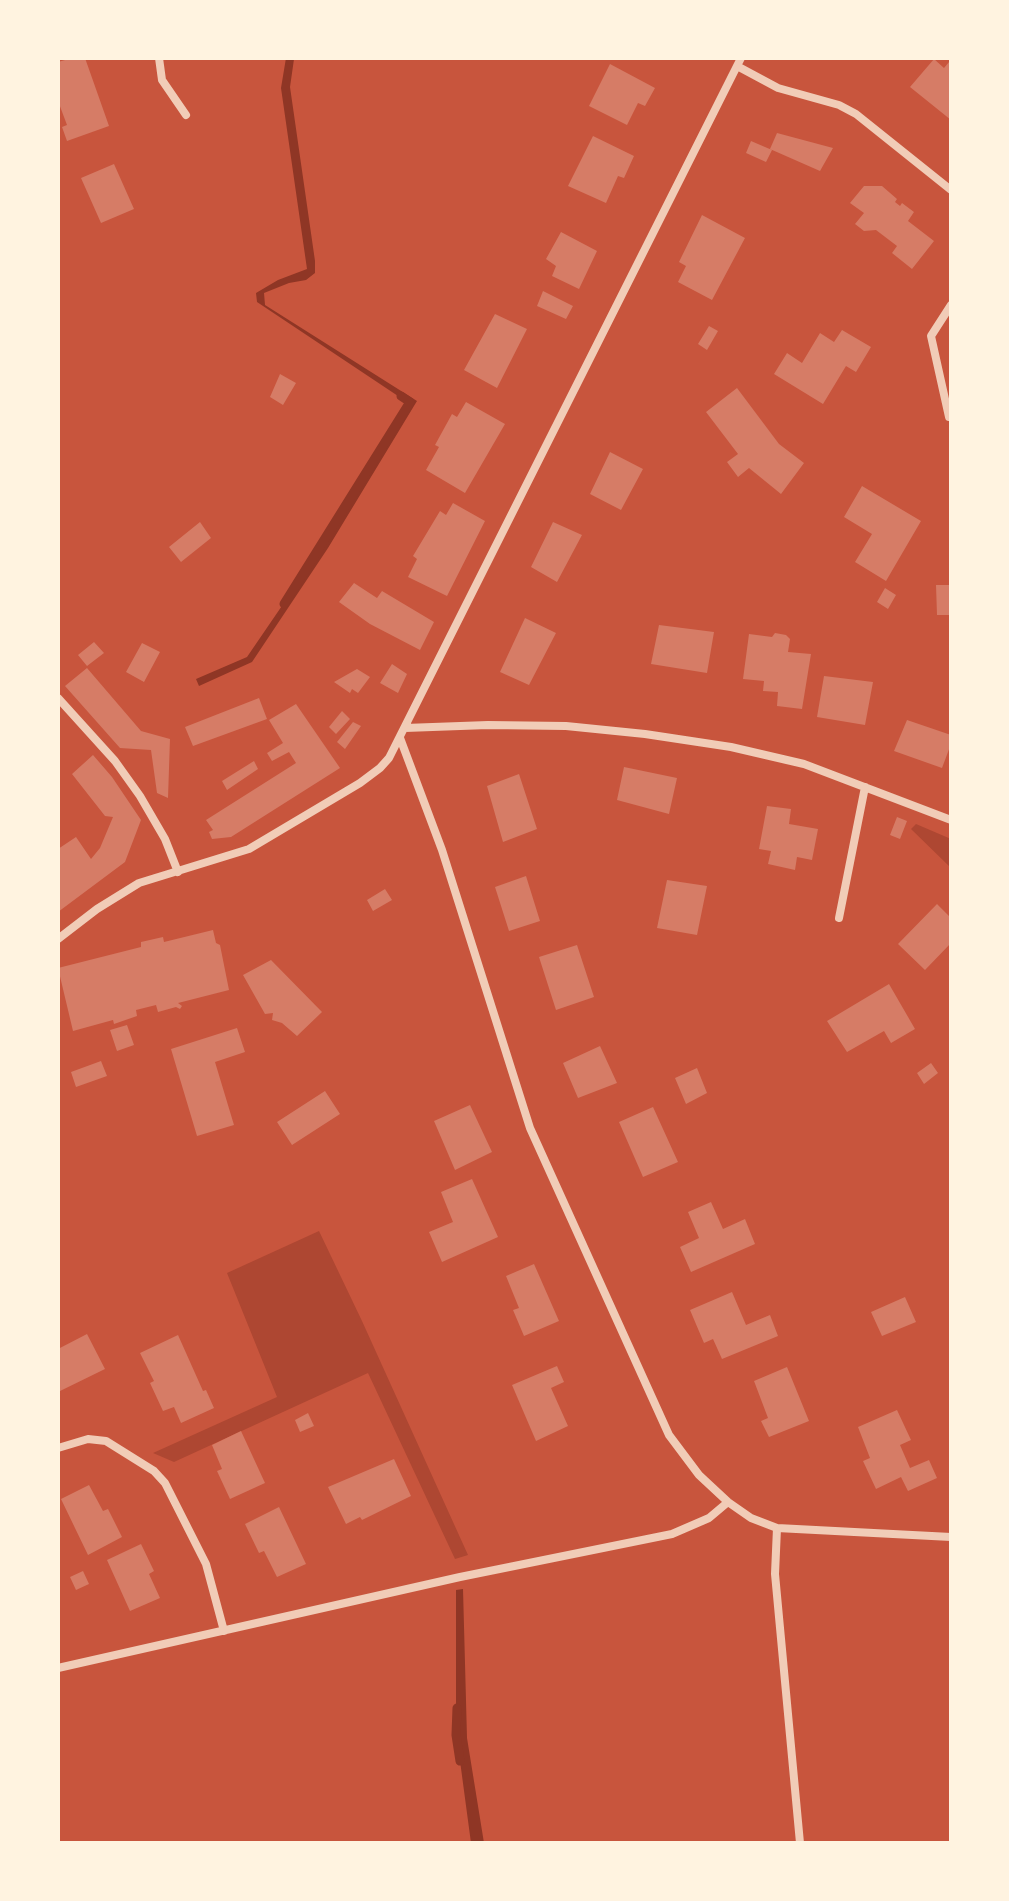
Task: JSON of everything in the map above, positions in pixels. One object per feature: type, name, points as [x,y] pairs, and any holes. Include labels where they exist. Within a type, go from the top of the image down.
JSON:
[{"type":"street","points":[[159,58],[162,80],[186,115]]},
{"type":"street","points":[[58,939],[97,909],[139,883],[249,849],[380,768],[400,738],[739,62],[786,91],[839,105],[856,114],[951,190]]},
{"type":"street","points":[[949,417],[931,336],[951,305]]},
{"type":"street","points":[[58,698],[115,761],[140,796],[165,839],[178,872]]},
{"type":"street","points":[[405,728],[551,726],[645,734],[731,747],[790,761],[951,820]]},
{"type":"street","points":[[400,738],[442,850],[530,1128],[669,1435],[699,1475],[728,1502],[751,1518],[777,1528],[951,1537]]},
{"type":"street","points":[[839,918],[865,787]]},
{"type":"street","points":[[58,1448],[88,1439],[106,1441],[154,1471],[165,1483],[206,1564],[224,1631]]},
{"type":"street","points":[[58,1668],[460,1577],[672,1534],[709,1518],[728,1502]]},
{"type":"street","points":[[777,1528],[775,1574],[800,1843]]},
{"type":"shaded area","points":[[286,58],[294,59],[290,87],[315,273],[306,280],[264,293],[265,305],[417,401],[328,548],[252,662],[199,686],[196,679],[247,657],[303,575],[410,404],[257,302],[256,293],[307,269],[281,88]]},
{"type":"shaded area","points":[[916,824],[951,839],[951,868],[911,829]]},
{"type":"shaded area","points":[[319,1231],[468,1555],[455,1559],[368,1373],[174,1462],[153,1453],[277,1397],[227,1273]]},
{"type":"shaded area","points":[[463,1589],[467,1738],[484,1843],[471,1843],[456,1731],[456,1590]]},
{"type":"building","points":[[85,58],[109,126],[67,141],[62,127],[67,125],[58,101],[58,62]]},
{"type":"building","points":[[934,59],[944,68],[949,62],[951,64],[951,120],[910,87]]},
{"type":"building","points":[[610,64],[655,88],[645,106],[638,103],[627,125],[589,106]]},
{"type":"building","points":[[777,133],[833,148],[820,171],[770,149]]},
{"type":"building","points":[[593,136],[634,156],[624,178],[618,176],[606,203],[568,186]]},
{"type":"building","points":[[751,141],[772,150],[766,162],[746,153]]},
{"type":"building","points":[[114,164],[134,209],[101,223],[81,178]]},
{"type":"building","points":[[864,186],[882,186],[897,199],[895,202],[914,212],[908,221],[934,241],[912,269],[892,253],[897,246],[876,230],[864,231],[855,224],[864,213],[850,203]]},
{"type":"building","points":[[702,215],[745,238],[712,300],[678,282],[686,266],[679,262]]},
{"type":"building","points":[[561,232],[597,251],[579,289],[552,276],[556,266],[546,259]]},
{"type":"building","points":[[543,291],[573,306],[566,319],[537,306]]},
{"type":"building","points":[[495,314],[527,329],[497,388],[464,370]]},
{"type":"building","points":[[709,326],[718,331],[707,350],[698,344]]},
{"type":"building","points":[[842,330],[871,347],[856,372],[846,366],[823,404],[774,374],[787,353],[802,363],[820,333],[834,342]]},
{"type":"building","points":[[280,374],[296,383],[283,405],[270,397]]},
{"type":"building","points":[[737,388],[779,444],[804,463],[781,494],[749,468],[738,477],[727,462],[738,454],[706,412]]},
{"type":"building","points":[[466,402],[505,424],[465,493],[426,470],[452,414],[457,417]]},
{"type":"building","points":[[610,452],[643,469],[621,510],[590,494]]},
{"type":"building","points":[[862,486],[921,521],[886,581],[855,562],[872,534],[844,517]]},
{"type":"building","points":[[453,503],[485,521],[447,596],[408,577],[417,559],[413,556],[440,511],[446,515]]},
{"type":"building","points":[[200,522],[211,538],[181,562],[169,547]]},
{"type":"building","points":[[553,522],[582,535],[557,582],[531,567]]},
{"type":"building","points":[[354,583],[377,598],[382,591],[434,622],[420,650],[370,624],[339,602]]},
{"type":"building","points":[[936,585],[951,585],[951,615],[937,615]]},
{"type":"building","points":[[885,588],[896,595],[888,609],[877,602]]},
{"type":"building","points":[[525,618],[556,633],[529,685],[500,672]]},
{"type":"building","points":[[659,625],[714,632],[707,673],[651,664]]},
{"type":"building","points":[[775,633],[790,639],[788,652],[811,654],[802,709],[777,706],[778,692],[763,691],[764,681],[743,679],[749,634],[772,637]]},
{"type":"building","points":[[94,642],[104,653],[87,666],[78,655]]},
{"type":"building","points":[[142,643],[160,652],[144,682],[126,672]]},
{"type":"building","points":[[392,664],[407,674],[398,693],[380,683]]},
{"type":"building","points":[[87,668],[141,731],[170,739],[168,798],[157,793],[151,750],[120,748],[65,686]]},
{"type":"building","points":[[357,669],[370,677],[358,693],[352,689],[350,693],[334,682]]},
{"type":"building","points":[[824,676],[873,682],[865,725],[817,717]]},
{"type":"building","points":[[259,698],[267,719],[193,746],[185,727]]},
{"type":"building","points":[[296,704],[340,768],[231,837],[212,839],[209,832],[213,830],[206,820],[296,763],[289,752],[272,761],[267,753],[283,743],[269,720]]},
{"type":"building","points":[[342,711],[350,719],[336,734],[329,727]]},
{"type":"building","points":[[907,720],[951,735],[942,768],[894,751]]},
{"type":"building","points":[[353,722],[361,726],[345,749],[337,742]]},
{"type":"building","points":[[93,755],[141,820],[125,862],[58,912],[58,849],[76,837],[91,859],[100,848],[113,817],[105,816],[72,774]]},
{"type":"building","points":[[254,761],[258,769],[227,790],[222,781]]},
{"type":"building","points":[[624,767],[677,778],[669,814],[617,800]]},
{"type":"building","points":[[519,774],[537,829],[503,842],[487,786]]},
{"type":"building","points":[[767,806],[791,809],[789,824],[818,829],[812,860],[797,857],[795,870],[768,864],[771,851],[759,849]]},
{"type":"building","points":[[897,817],[907,821],[900,839],[890,835]]},
{"type":"building","points":[[526,876],[540,921],[509,931],[495,887]]},
{"type":"building","points":[[667,880],[707,886],[697,935],[657,928]]},
{"type":"building","points":[[385,889],[392,900],[373,911],[367,900]]},
{"type":"building","points":[[937,904],[951,918],[951,943],[925,970],[898,944]]},
{"type":"building","points":[[213,930],[216,943],[220,945],[229,990],[178,1003],[182,1006],[180,1009],[176,1007],[158,1012],[156,1005],[136,1010],[137,1016],[114,1024],[113,1020],[73,1031],[58,968],[141,947],[141,942],[163,937],[164,942]]},
{"type":"building","points":[[577,945],[594,997],[556,1010],[539,957]]},
{"type":"building","points":[[271,960],[322,1012],[297,1036],[282,1023],[272,1020],[273,1013],[265,1014],[243,975]]},
{"type":"building","points":[[889,984],[915,1029],[891,1043],[884,1031],[847,1052],[827,1021]]},
{"type":"building","points":[[127,1025],[134,1045],[117,1051],[110,1030]]},
{"type":"building","points":[[237,1028],[245,1052],[215,1062],[234,1125],[197,1136],[171,1049]]},
{"type":"building","points":[[600,1046],[617,1083],[578,1098],[563,1063]]},
{"type":"building","points":[[101,1061],[107,1076],[76,1087],[71,1072]]},
{"type":"building","points":[[931,1063],[938,1073],[924,1084],[917,1073]]},
{"type":"building","points":[[697,1068],[707,1093],[686,1104],[675,1078]]},
{"type":"building","points":[[325,1091],[340,1114],[292,1145],[277,1122]]},
{"type":"building","points":[[470,1105],[492,1152],[455,1170],[434,1121]]},
{"type":"building","points":[[653,1107],[678,1162],[643,1177],[619,1122]]},
{"type":"building","points":[[472,1179],[498,1237],[442,1262],[429,1232],[453,1222],[441,1192]]},
{"type":"building","points":[[711,1202],[723,1229],[745,1219],[755,1244],[691,1272],[680,1247],[699,1238],[688,1212]]},
{"type":"building","points":[[534,1264],[559,1321],[524,1336],[513,1310],[519,1308],[506,1276]]},
{"type":"building","points":[[732,1292],[746,1325],[770,1315],[778,1336],[722,1359],[713,1339],[704,1343],[690,1310]]},
{"type":"building","points":[[905,1297],[916,1322],[882,1336],[871,1312]]},
{"type":"building","points":[[87,1334],[105,1369],[58,1392],[58,1349]]},
{"type":"building","points":[[178,1335],[214,1408],[181,1423],[174,1407],[163,1411],[150,1383],[154,1381],[140,1353]]},
{"type":"building","points":[[557,1366],[564,1382],[551,1388],[568,1426],[536,1441],[512,1385]]},
{"type":"building","points":[[787,1367],[809,1421],[769,1437],[761,1421],[768,1418],[754,1381]]},
{"type":"building","points":[[897,1410],[911,1440],[900,1445],[910,1468],[929,1460],[937,1478],[908,1491],[901,1477],[876,1489],[863,1461],[870,1458],[858,1427]]},
{"type":"building","points":[[308,1413],[314,1426],[300,1432],[295,1420]]},
{"type":"building","points":[[241,1431],[265,1483],[230,1499],[217,1471],[222,1469],[212,1445]]},
{"type":"building","points":[[394,1459],[411,1496],[362,1520],[360,1517],[346,1524],[328,1487]]},
{"type":"building","points":[[89,1485],[103,1511],[108,1509],[122,1537],[88,1555],[61,1499]]},
{"type":"building","points":[[279,1507],[306,1564],[277,1577],[264,1551],[259,1553],[245,1524]]},
{"type":"building","points":[[141,1544],[154,1571],[149,1574],[160,1598],[130,1611],[107,1560]]},
{"type":"building","points":[[83,1571],[89,1584],[76,1590],[70,1577]]},
{"type":"waterway","points":[[284,604],[410,402],[401,396]]},
{"type":"waterway","points":[[457,1708],[456,1735],[460,1761]]}]
